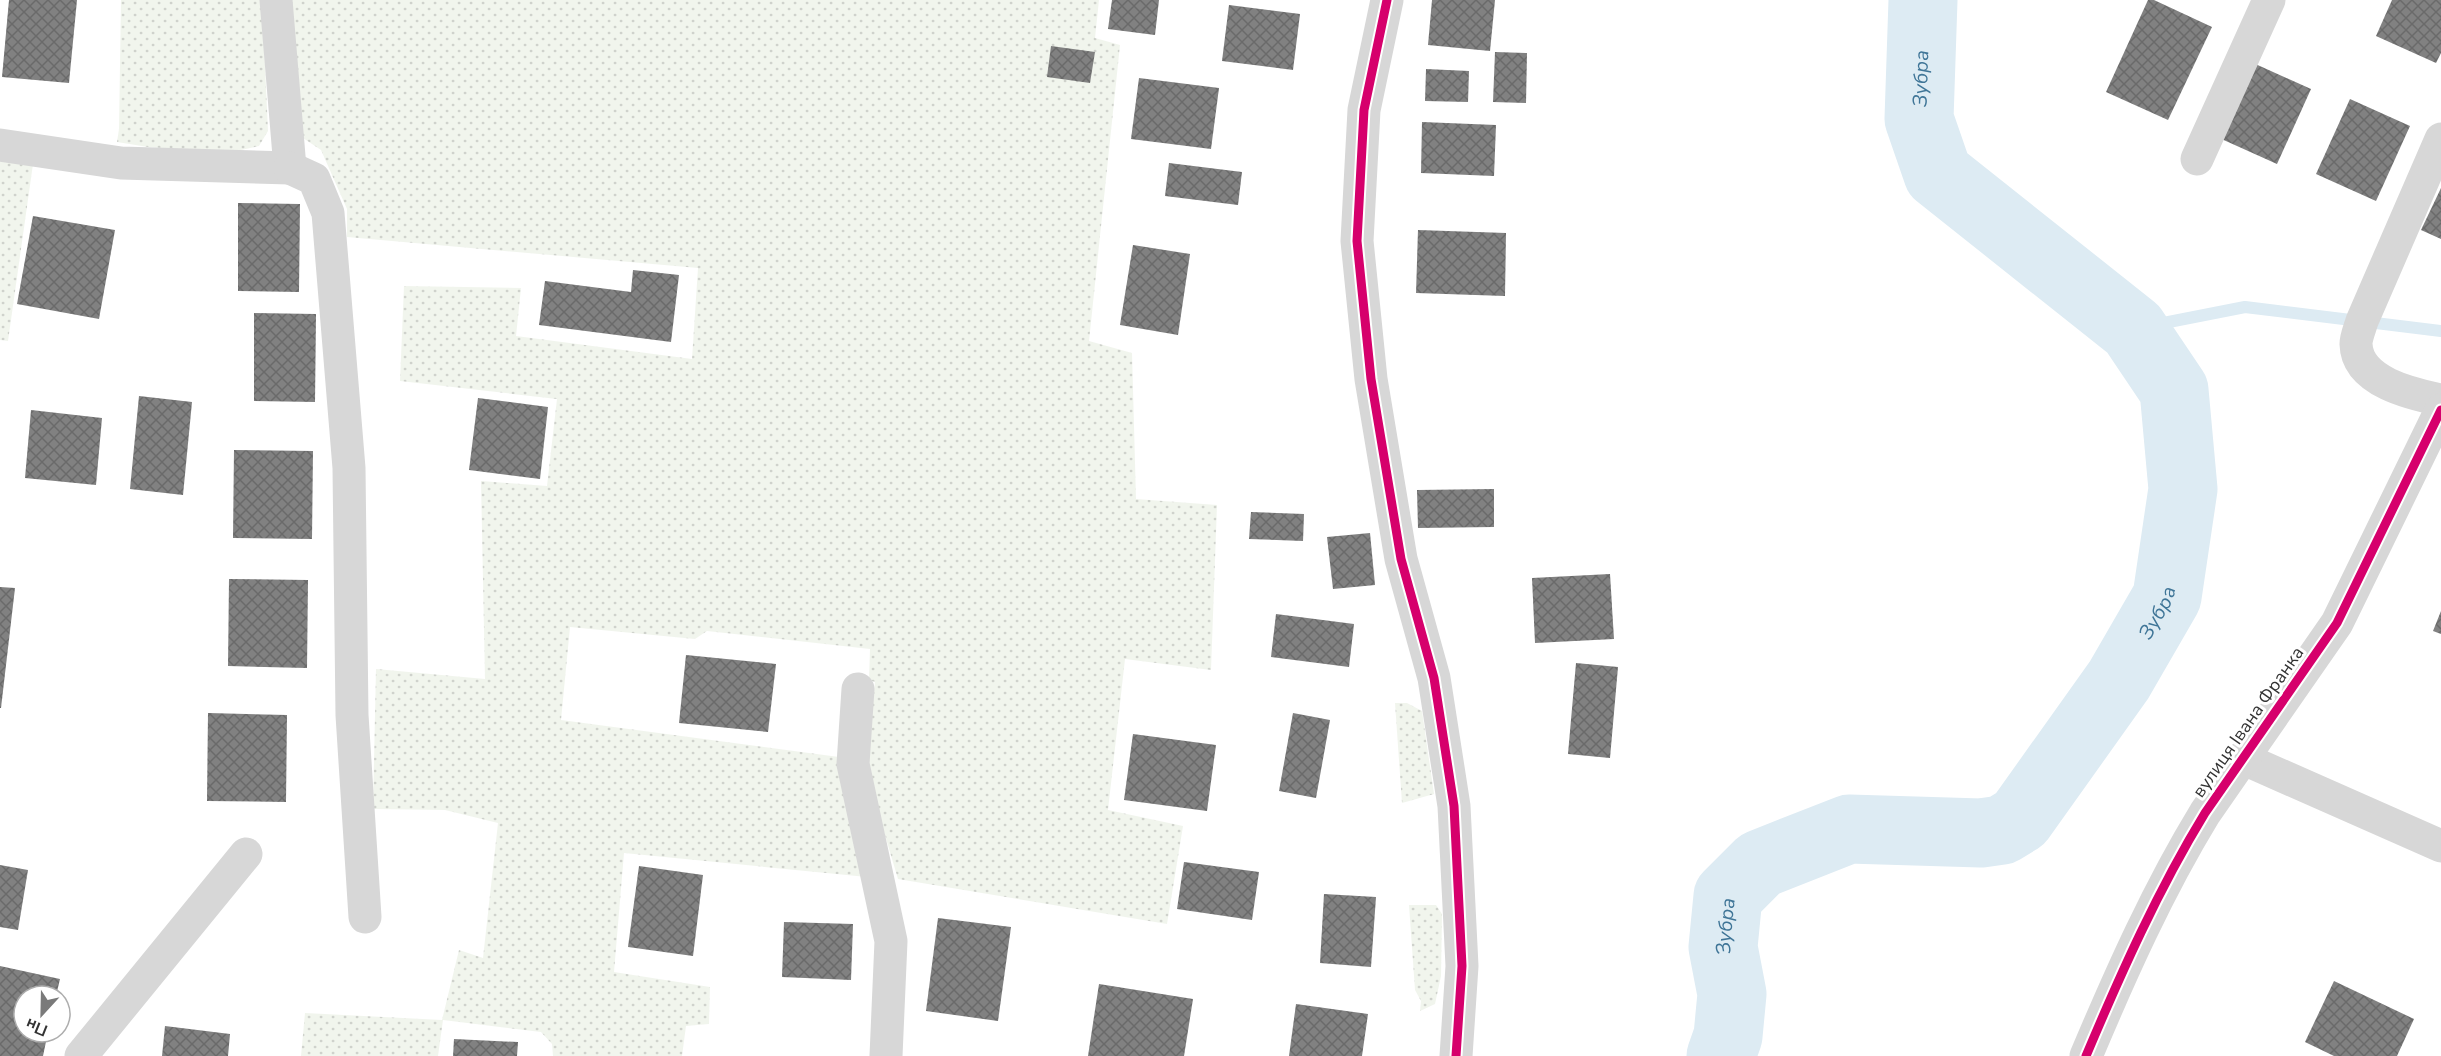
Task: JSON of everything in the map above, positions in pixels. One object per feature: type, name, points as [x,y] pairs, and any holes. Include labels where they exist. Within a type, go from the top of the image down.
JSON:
[{"type":"street","points":[[276,0],[290,168]]},
{"type":"street","points":[[1387,0],[1364,110],[1357,241],[1371,379],[1397,536],[1401,559],[1434,678],[1454,806],[1462,966],[1456,1056]]},
{"type":"street","points":[[2197,159],[2269,0]]},
{"type":"street","points":[[2441,139],[2362,321],[2356,345],[2363,364],[2378,381],[2411,394],[2441,400]]},
{"type":"street","points":[[0,146],[121,163],[290,168],[314,179],[328,213],[349,468],[352,715],[365,917]]},
{"type":"street","name":"вулиця Івана Франка","points":[[2086,1056],[2121,973],[2185,846],[2205,813],[2337,623],[2441,410]]},
{"type":"street","points":[[858,689],[854,764],[891,941],[886,1056]]},
{"type":"street","points":[[2244,759],[2441,846]]},
{"type":"street","points":[[81,1056],[246,854]]},
{"type":"shaded area","points":[[121,0],[262,0],[268,131],[259,146],[227,153],[148,147],[117,142]]},
{"type":"shaded area","points":[[282,0],[1099,0],[1095,38],[1120,45],[1089,341],[1132,353],[1136,499],[1217,505],[1211,670],[1125,659],[1108,810],[1183,826],[1167,924],[898,879],[865,768],[875,682],[869,680],[870,649],[707,631],[695,639],[570,627],[561,720],[839,757],[867,877],[624,853],[614,972],[710,987],[709,1024],[686,1026],[682,1056],[553,1056],[552,1044],[541,1032],[443,1020],[438,1056],[301,1056],[305,1013],[442,1020],[459,950],[483,958],[498,823],[445,810],[373,809],[376,669],[485,679],[481,481],[547,486],[557,399],[400,381],[404,286],[521,288],[516,336],[692,359],[698,268],[347,237],[347,209],[321,150],[291,130]]},
{"type":"shaded area","points":[[0,160],[33,164],[8,341],[0,340]]},
{"type":"shaded area","points":[[1395,703],[1407,703],[1422,711],[1434,794],[1402,803]]},
{"type":"shaded area","points":[[1409,905],[1436,905],[1442,914],[1441,976],[1435,1004],[1420,1011],[1421,1001],[1415,990]]},
{"type":"building","points":[[9,0],[77,0],[69,83],[2,77]]},
{"type":"building","points":[[1112,0],[1159,0],[1155,35],[1108,29]]},
{"type":"building","points":[[1432,0],[1495,0],[1490,51],[1428,45]]},
{"type":"building","points":[[2148,0],[2154,0],[2212,27],[2168,120],[2106,92]]},
{"type":"building","points":[[2392,0],[2441,0],[2441,53],[2436,63],[2376,36]]},
{"type":"building","points":[[1229,5],[1300,14],[1293,70],[1222,61]]},
{"type":"building","points":[[1051,46],[1095,52],[1090,83],[1047,77]]},
{"type":"building","points":[[1495,52],[1527,53],[1526,103],[1493,102]]},
{"type":"building","points":[[2251,62],[2311,89],[2277,164],[2217,137]]},
{"type":"building","points":[[1426,69],[1469,71],[1468,102],[1425,101]]},
{"type":"building","points":[[1139,78],[1219,88],[1211,149],[1131,139]]},
{"type":"building","points":[[2350,99],[2410,126],[2376,201],[2316,174]]},
{"type":"building","points":[[1422,122],[1496,125],[1494,176],[1421,173]]},
{"type":"building","points":[[1169,163],[1242,172],[1238,205],[1165,196]]},
{"type":"building","points":[[2441,188],[2441,239],[2421,230]]},
{"type":"building","points":[[238,203],[300,204],[299,292],[238,291]]},
{"type":"building","points":[[33,216],[115,230],[99,319],[17,304]]},
{"type":"building","points":[[1418,230],[1506,233],[1505,296],[1416,293]]},
{"type":"building","points":[[1133,245],[1190,254],[1178,335],[1120,325]]},
{"type":"building","points":[[633,270],[679,275],[671,342],[539,325],[545,281],[631,292]]},
{"type":"building","points":[[254,313],[316,314],[315,402],[254,401]]},
{"type":"building","points":[[139,396],[192,402],[183,495],[130,489]]},
{"type":"building","points":[[478,398],[548,407],[540,479],[469,470]]},
{"type":"building","points":[[31,410],[102,418],[96,485],[25,478]]},
{"type":"building","points":[[234,450],[313,451],[312,539],[233,538]]},
{"type":"building","points":[[1494,489],[1494,527],[1418,528],[1417,490]]},
{"type":"building","points":[[1251,512],[1304,514],[1303,541],[1249,539]]},
{"type":"building","points":[[1370,533],[1375,585],[1333,589],[1327,537]]},
{"type":"building","points":[[1610,574],[1614,639],[1535,643],[1532,578]]},
{"type":"building","points":[[229,579],[308,580],[307,668],[228,666]]},
{"type":"building","points":[[0,587],[15,588],[1,708],[0,708]]},
{"type":"building","points":[[2441,611],[2441,634],[2433,631]]},
{"type":"building","points":[[1276,614],[1354,624],[1349,667],[1271,657]]},
{"type":"building","points":[[686,655],[776,664],[768,732],[679,723]]},
{"type":"building","points":[[1576,663],[1618,667],[1610,758],[1568,754]]},
{"type":"building","points":[[208,713],[287,715],[286,802],[207,801]]},
{"type":"building","points":[[1293,713],[1330,720],[1316,798],[1279,791]]},
{"type":"building","points":[[1133,734],[1216,745],[1207,811],[1124,800]]},
{"type":"building","points":[[1184,862],[1259,872],[1252,920],[1177,909]]},
{"type":"building","points":[[0,865],[28,870],[18,930],[0,927]]},
{"type":"building","points":[[639,866],[703,875],[693,956],[628,947]]},
{"type":"building","points":[[1324,894],[1376,897],[1371,967],[1320,963]]},
{"type":"building","points":[[938,918],[1011,927],[998,1021],[926,1011]]},
{"type":"building","points":[[784,922],[853,924],[851,980],[782,977]]},
{"type":"building","points":[[0,966],[60,979],[59,984],[12,984],[12,1044],[46,1044],[43,1056],[0,1056]]},
{"type":"building","points":[[2334,981],[2414,1019],[2397,1056],[2334,1056],[2305,1042]]},
{"type":"building","points":[[1099,984],[1193,999],[1184,1056],[1088,1056]]},
{"type":"building","points":[[1296,1004],[1368,1014],[1362,1056],[1289,1056]]},
{"type":"building","points":[[165,1026],[230,1034],[228,1056],[162,1056]]},
{"type":"building","points":[[454,1039],[518,1042],[517,1056],[453,1056]]},
{"type":"waterway","name":"Зубра","points":[[1721,1056],[1728,1036],[1732,994],[1723,947],[1728,896],[1760,864],[1849,829],[1981,833],[2002,830],[2020,819],[2119,680],[2167,597],[2183,489],[2174,390],[2133,329],[1938,174],[1919,119],[1923,0]]},
{"type":"waterway","points":[[2133,329],[2245,307],[2441,331]]},
{"type":"cycle path","points":[[1387,0],[1364,110],[1357,241],[1371,379],[1401,559],[1434,678],[1454,806],[1462,966],[1456,1056]]},
{"type":"cycle path","points":[[2086,1056],[2156,902],[2188,842],[2205,813],[2337,623],[2441,410]]}]
